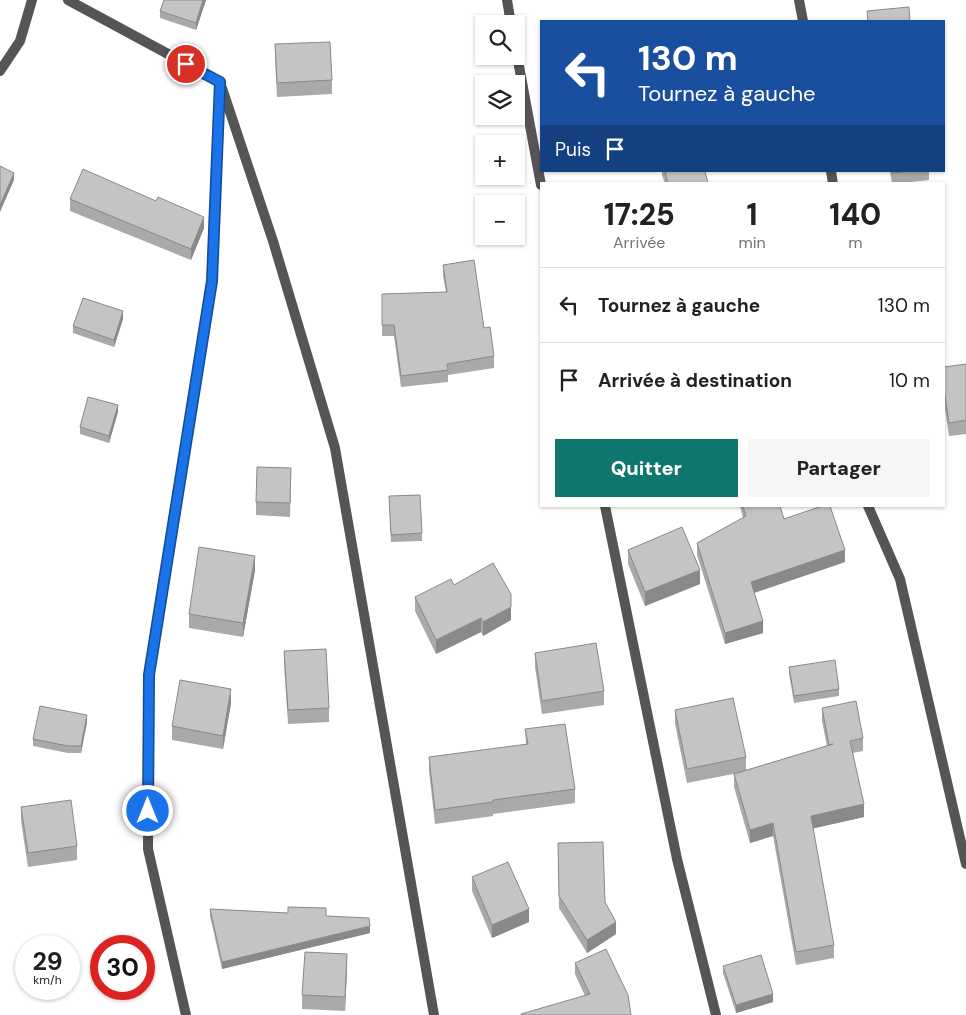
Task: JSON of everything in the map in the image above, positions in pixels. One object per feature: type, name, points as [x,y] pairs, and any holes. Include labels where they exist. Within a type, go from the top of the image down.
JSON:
[{"type":"street","points":[[0,71],[20,41],[32,0]]},
{"type":"street","points":[[68,0],[220,82],[273,241],[335,448],[434,1015]]},
{"type":"street","points":[[507,0],[510,15]]},
{"type":"street","points":[[799,0],[803,20]]},
{"type":"street","points":[[519,65],[540,182]]},
{"type":"street","points":[[186,1015],[148,849],[149,675],[212,281],[220,82]]},
{"type":"street","points":[[605,507],[677,859],[716,1015]]},
{"type":"street","points":[[868,507],[900,579],[966,864]]},
{"type":"building","points":[[164,0],[203,0],[196,23],[160,11]]},
{"type":"building","points":[[909,7],[910,20],[868,20],[867,11]]},
{"type":"building","points":[[330,42],[332,80],[277,83],[275,44]]},
{"type":"building","points":[[0,166],[14,173],[0,205]]},
{"type":"building","points":[[83,169],[156,201],[158,197],[204,217],[191,249],[70,199]]},
{"type":"building","points":[[665,172],[705,172],[708,182],[668,182]]},
{"type":"building","points":[[474,260],[484,328],[490,327],[494,356],[447,364],[448,370],[401,376],[394,325],[382,325],[382,294],[447,292],[443,265]]},
{"type":"building","points":[[83,298],[123,311],[114,340],[73,326]]},
{"type":"building","points":[[966,364],[966,420],[949,423],[945,397],[945,367]]},
{"type":"building","points":[[88,397],[118,405],[109,436],[80,427]]},
{"type":"building","points":[[257,467],[291,468],[290,503],[256,502]]},
{"type":"building","points":[[420,495],[422,533],[391,535],[389,496]]},
{"type":"building","points":[[743,507],[780,507],[784,519],[819,507],[830,507],[845,550],[751,582],[763,621],[725,633],[697,543],[746,516]]},
{"type":"building","points":[[682,527],[700,570],[645,592],[628,550]]},
{"type":"building","points":[[199,547],[255,556],[243,623],[189,614]]},
{"type":"building","points":[[493,563],[511,594],[511,607],[483,622],[481,618],[436,640],[415,597],[451,579],[454,585]]},
{"type":"building","points":[[596,643],[604,691],[542,701],[535,653]]},
{"type":"building","points":[[326,649],[329,708],[288,710],[284,651]]},
{"type":"building","points":[[835,660],[839,689],[794,696],[789,667]]},
{"type":"building","points":[[180,680],[231,689],[223,736],[172,726]]},
{"type":"building","points":[[733,698],[746,757],[687,769],[675,710]]},
{"type":"building","points":[[856,701],[863,738],[850,741],[864,804],[811,816],[834,945],[796,952],[773,823],[750,830],[734,774],[833,744],[829,745],[822,708]]},
{"type":"building","points":[[40,706],[87,715],[81,746],[68,746],[33,739]]},
{"type":"building","points":[[565,724],[575,789],[435,810],[429,757],[528,744],[525,729]]},
{"type":"building","points":[[71,800],[77,846],[28,853],[21,807]]},
{"type":"building","points":[[603,842],[605,902],[616,922],[587,940],[559,896],[558,843]]},
{"type":"building","points":[[508,862],[529,909],[492,925],[472,877]]},
{"type":"building","points":[[288,907],[326,908],[326,916],[369,918],[370,926],[222,962],[210,909],[288,913]]},
{"type":"building","points":[[606,949],[628,995],[631,1015],[521,1015],[590,994],[575,963]]},
{"type":"building","points":[[305,952],[347,954],[345,997],[302,995]]},
{"type":"building","points":[[761,955],[773,994],[736,1005],[723,966]]},
{"type":"route","points":[[148,811],[149,675],[212,281],[220,82],[186,64]]}]
